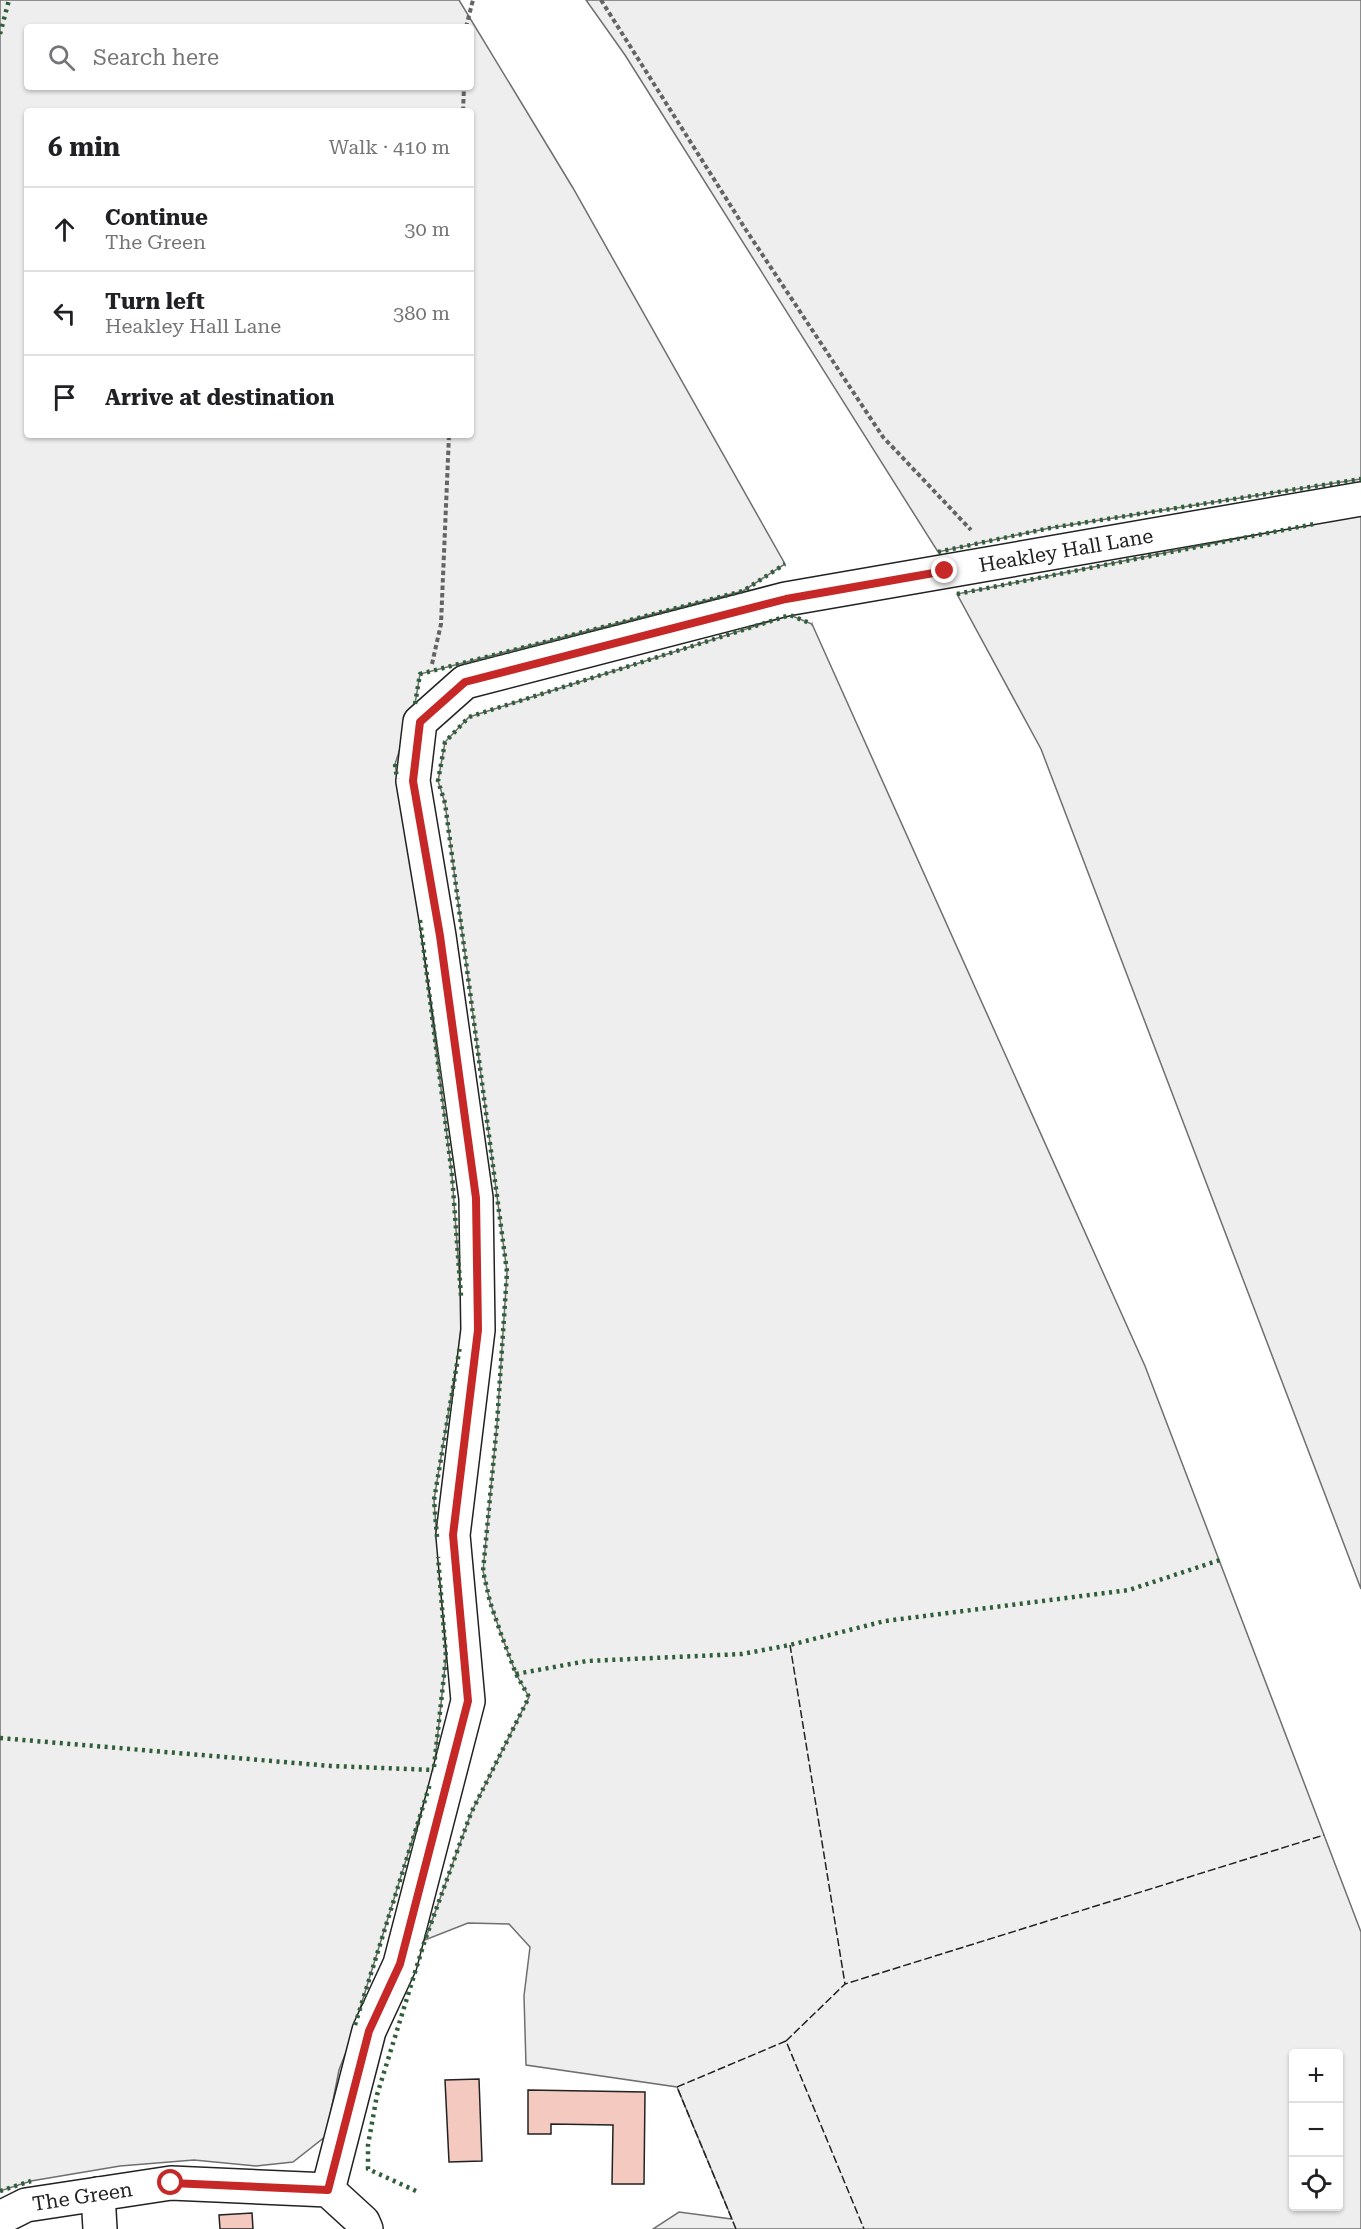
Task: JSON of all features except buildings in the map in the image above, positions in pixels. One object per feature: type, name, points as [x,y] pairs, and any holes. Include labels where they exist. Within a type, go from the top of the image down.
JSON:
[{"type":"street","name":"Heakley Hall Lane","points":[[426,717],[465,682],[786,599],[1361,499]]},
{"type":"street","points":[[366,2229],[363,2222],[328,2190],[369,2031],[400,1964],[468,1701],[453,1535],[478,1330],[476,1198],[440,936],[413,781],[420,722],[426,717]]},
{"type":"street","name":"The Green","points":[[0,2218],[26,2205],[171,2183],[328,2190]]},
{"type":"street","points":[[98,2194],[100,2229]]},
{"type":"path","points":[[467,24],[473,0]]},
{"type":"path","points":[[601,0],[746,230],[883,438],[1001,561]]},
{"type":"path","points":[[463,108],[464,90]]},
{"type":"path","points":[[426,717],[430,670],[441,624],[449,438]]},
{"type":"shaded area","points":[[0,0],[459,0],[474,24],[24,24],[24,90],[474,90],[474,25],[573,188],[785,564],[743,591],[420,674],[415,704],[395,764],[415,884],[452,1175],[463,1324],[434,1500],[446,1657],[434,1770],[339,2070],[326,2136],[293,2162],[256,2166],[194,2160],[120,2166],[31,2181],[0,2191]]},
{"type":"shaded area","points":[[586,0],[1361,0],[1361,479],[1050,528],[938,552],[625,55]]},
{"type":"shaded area","points":[[1361,514],[1361,1589],[1041,749],[957,594]]},
{"type":"shaded area","points":[[790,615],[812,624],[1145,1366],[1361,1932],[1361,2229],[653,2229],[679,2212],[732,2219],[677,2087],[526,2065],[524,1996],[530,1947],[509,1924],[468,1923],[425,1940],[471,1813],[529,1697],[516,1674],[501,1634],[483,1571],[497,1424],[507,1272],[445,803],[438,781],[445,742],[469,717]]},
{"type":"hedge","points":[[0,34],[9,0]]},
{"type":"hedge","points":[[938,552],[1050,528],[1361,479]]},
{"type":"hedge","points":[[957,594],[1314,524]]},
{"type":"hedge","points":[[415,704],[420,674],[743,591],[785,564]]},
{"type":"hedge","points":[[416,2191],[368,2169],[368,2145],[377,2095],[425,1940],[471,1813],[529,1697],[516,1674],[501,1634],[483,1571],[497,1424],[507,1272],[445,803],[438,781],[445,742],[469,717],[790,615],[812,624]]},
{"type":"hedge","points":[[395,764],[397,779]]},
{"type":"hedge","points":[[420,920],[452,1175],[461,1296]]},
{"type":"hedge","points":[[437,1537],[434,1500],[460,1346]]},
{"type":"hedge","points":[[434,1767],[446,1657],[438,1557]]},
{"type":"hedge","points":[[516,1674],[587,1661],[742,1654],[790,1645],[885,1621],[1129,1590],[1220,1560]]},
{"type":"hedge","points":[[0,1738],[331,1766],[434,1770]]},
{"type":"hedge","points":[[355,2025],[430,1784]]},
{"type":"hedge","points":[[0,2191],[31,2181]]},
{"type":"fence","points":[[790,1645],[845,1984]]},
{"type":"fence","points":[[786,2041],[845,1984],[1324,1835]]},
{"type":"fence","points":[[736,2229],[677,2087],[786,2041],[864,2229]]},
{"type":"route","points":[[171,2183],[328,2190],[369,2031],[400,1964],[468,1701],[453,1535],[478,1330],[476,1198],[440,936],[413,781],[420,722],[465,682],[786,599],[945,571]]}]
